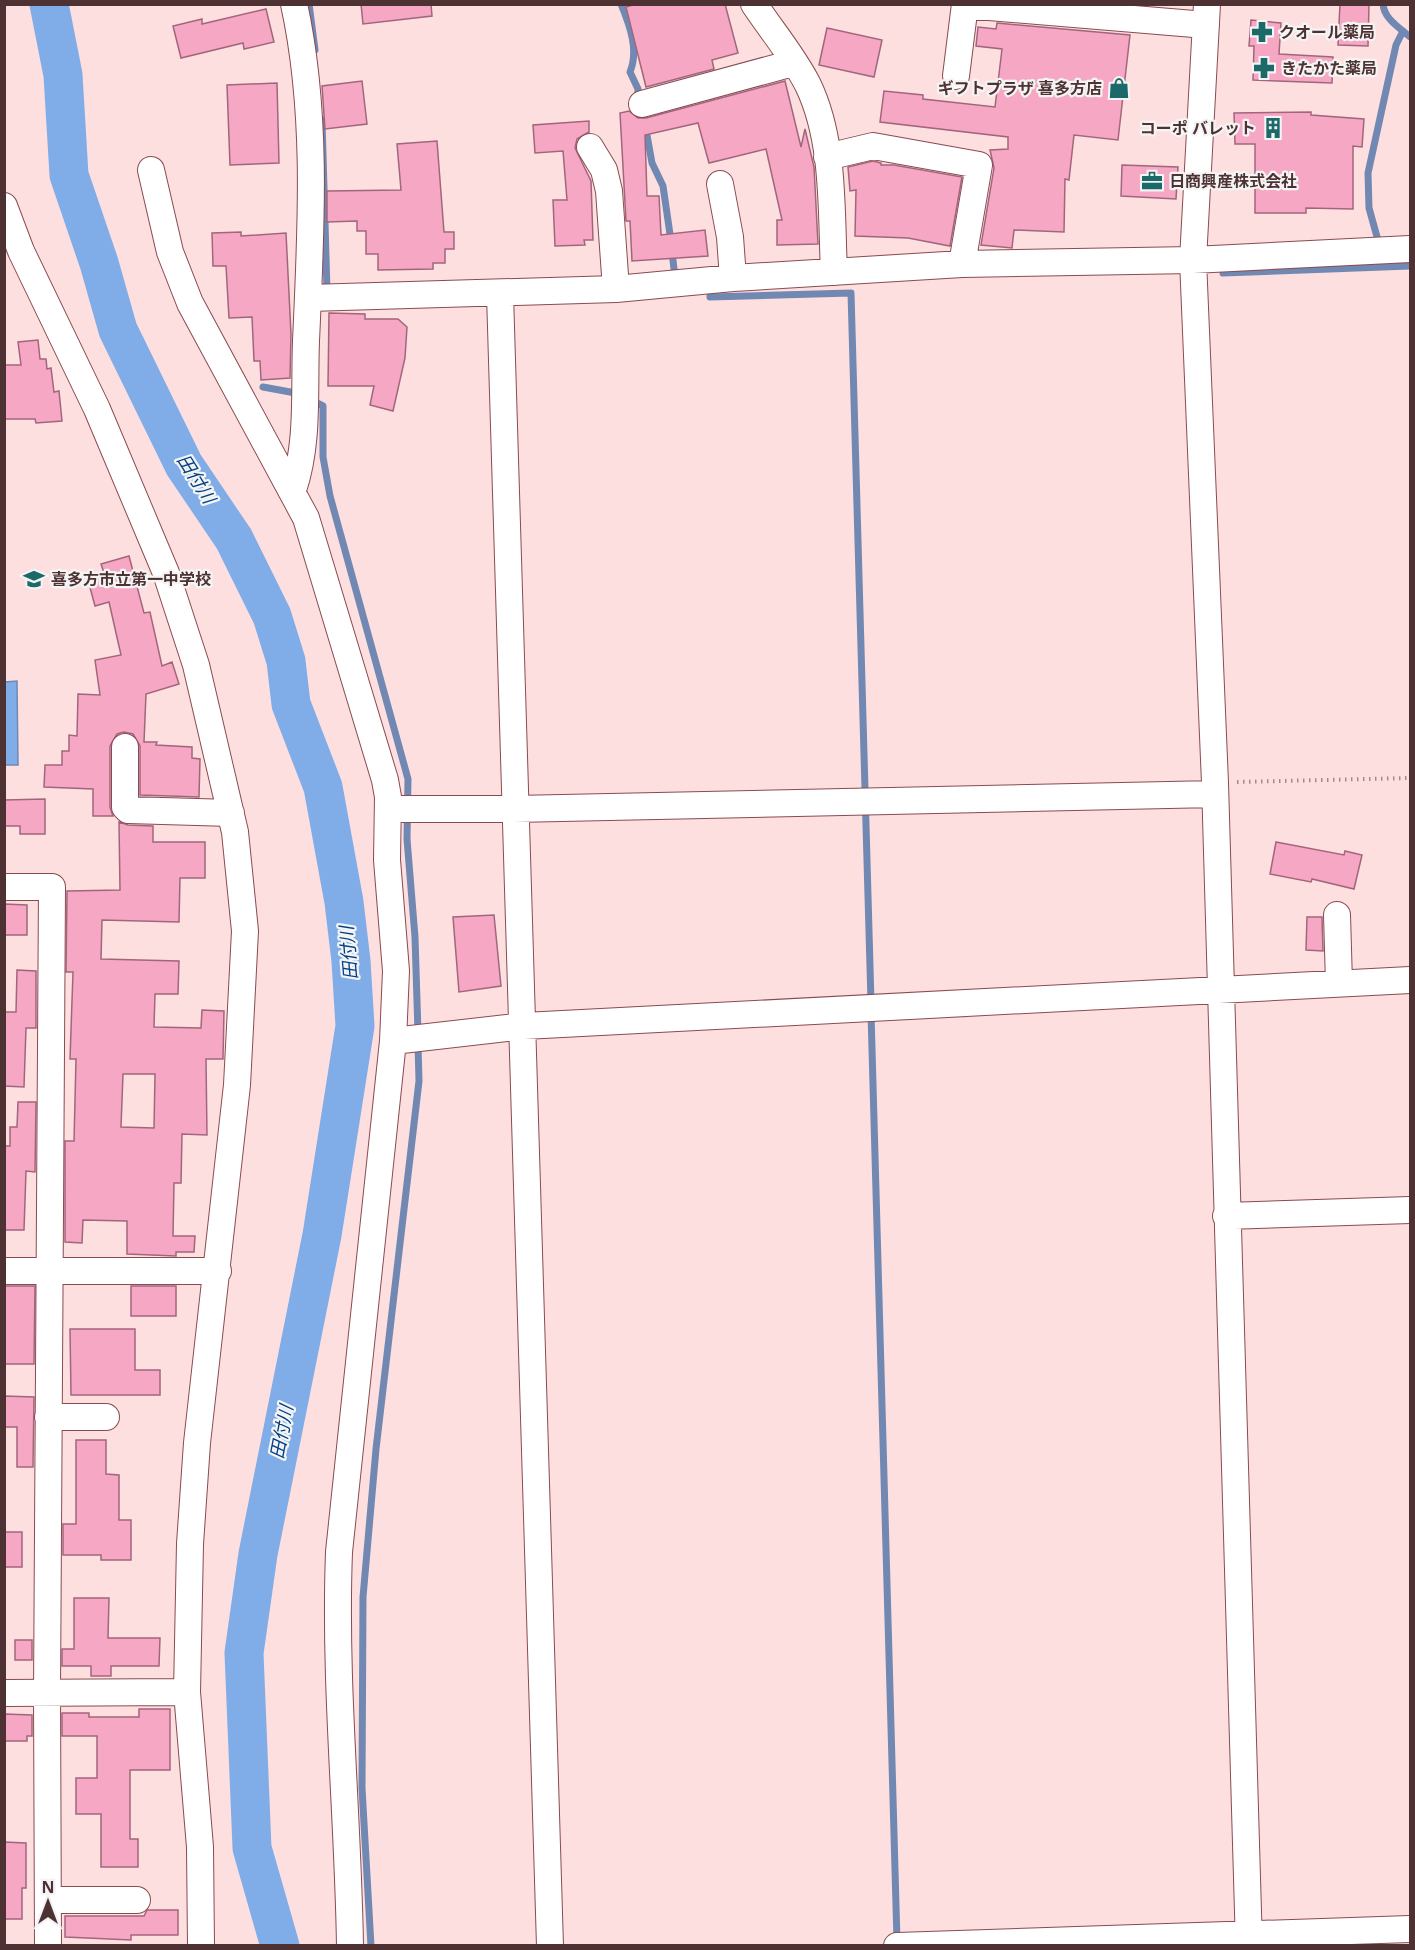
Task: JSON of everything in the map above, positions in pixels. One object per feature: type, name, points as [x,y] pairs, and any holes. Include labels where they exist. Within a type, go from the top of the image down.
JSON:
[{"type":"street","points":[[293,490],[303,450],[309,298],[308,122],[294,4]]},
{"type":"street","points":[[754,4],[807,84],[818,110],[827,157],[834,272]]},
{"type":"street","points":[[957,76],[965,5],[1207,15],[1193,260],[1215,788],[1249,1940]]},
{"type":"street","points":[[642,104],[793,63]]},
{"type":"street","points":[[827,157],[873,146],[979,165],[962,264]]},
{"type":"street","points":[[590,147],[604,170],[609,191],[616,289]]},
{"type":"street","points":[[151,170],[170,252],[190,303],[274,464],[293,490],[306,518],[385,780],[388,809],[387,860],[396,971],[393,1041],[339,1551],[336,1615],[348,1835],[350,1946]]},
{"type":"street","points":[[720,184],[730,237],[733,278]]},
{"type":"street","points":[[4,206],[13,254],[98,409],[166,573],[196,665],[231,813],[245,931],[237,1085],[197,1443],[190,1544],[187,1692],[200,1847],[201,1946]]},
{"type":"street","points":[[309,298],[616,289],[733,278],[962,264],[1193,260],[1410,249]]},
{"type":"street","points":[[500,294],[514,809],[524,1026],[550,1946]]},
{"type":"street","points":[[125,747],[124,807],[128,810],[231,813]]},
{"type":"street","points":[[388,809],[514,809],[1215,788]]},
{"type":"street","points":[[4,887],[52,887],[48,1417],[48,1946]]},
{"type":"street","points":[[1337,915],[1339,983]]},
{"type":"street","points":[[393,1041],[524,1026],[1410,980]]},
{"type":"street","points":[[1226,1216],[1410,1210]]},
{"type":"street","points":[[4,1271],[218,1271]]},
{"type":"street","points":[[48,1417],[106,1416]]},
{"type":"street","points":[[4,1693],[187,1692]]},
{"type":"street","points":[[48,1900],[137,1900]]},
{"type":"street","points":[[897,1946],[1249,1940],[1410,1929]]},
{"type":"path","points":[[1215,788],[1410,778]]},
{"type":"water","points":[[17,681],[18,765],[5,765],[5,682]]},
{"type":"building","points":[[361,4],[431,4],[432,16],[363,24]]},
{"type":"building","points":[[636,4],[725,4],[738,53],[712,60],[714,69],[646,87],[626,7]]},
{"type":"building","points":[[1340,4],[1369,4],[1368,46],[1338,45]]},
{"type":"building","points":[[266,9],[274,42],[244,49],[243,43],[181,58],[173,26],[202,19],[202,24]]},
{"type":"building","points":[[1251,20],[1281,23],[1279,54],[1333,57],[1332,83],[1253,80],[1254,46],[1249,46]]},
{"type":"building","points":[[997,23],[1130,35],[1118,140],[1074,135],[1069,180],[1065,179],[1064,232],[1014,230],[1012,248],[981,245],[994,168],[990,150],[1008,149],[1008,137],[880,122],[884,91],[923,95],[923,99],[995,107],[1002,49],[976,46],[978,27],[996,29]]},
{"type":"building","points":[[827,28],[882,40],[874,77],[819,65]]},
{"type":"building","points":[[362,81],[367,124],[325,129],[322,86]]},
{"type":"building","points":[[785,81],[801,147],[805,129],[814,167],[818,244],[777,245],[777,220],[782,220],[766,149],[709,163],[698,123],[645,135],[647,196],[659,196],[661,235],[705,230],[708,256],[632,261],[630,221],[626,221],[620,113],[629,111],[638,118],[646,118]]},
{"type":"building","points":[[277,83],[279,163],[230,165],[227,85]]},
{"type":"building","points":[[1311,112],[1311,115],[1364,119],[1362,147],[1353,146],[1353,209],[1306,208],[1306,213],[1255,213],[1255,144],[1235,144],[1234,113]]},
{"type":"building","points":[[589,121],[589,132],[577,139],[575,148],[591,181],[593,240],[584,240],[585,245],[555,246],[553,200],[567,200],[563,151],[535,153],[533,125]]},
{"type":"building","points":[[437,141],[444,232],[454,232],[454,249],[445,249],[445,263],[433,263],[433,269],[378,270],[378,254],[366,254],[366,231],[357,231],[357,221],[327,222],[327,191],[401,190],[397,144]]},
{"type":"building","points":[[873,161],[881,165],[894,165],[962,177],[950,246],[908,238],[855,236],[856,190],[850,191],[848,167]]},
{"type":"building","points":[[1122,165],[1178,167],[1176,199],[1121,196]]},
{"type":"building","points":[[241,232],[241,236],[286,233],[291,334],[290,378],[261,380],[260,361],[254,361],[252,317],[229,318],[226,266],[213,266],[212,233]]},
{"type":"building","points":[[329,313],[365,314],[365,319],[398,319],[407,327],[405,358],[393,411],[370,405],[374,386],[328,386]]},
{"type":"building","points":[[38,340],[40,359],[46,359],[47,369],[51,368],[54,392],[59,391],[62,421],[36,423],[35,419],[4,419],[4,365],[21,365],[18,342]]},
{"type":"building","points":[[129,556],[144,613],[150,612],[162,666],[172,662],[179,684],[146,694],[144,742],[192,747],[192,758],[200,759],[199,797],[140,795],[140,746],[133,734],[124,732],[117,734],[110,746],[110,807],[113,816],[93,816],[93,789],[44,787],[45,765],[62,765],[62,751],[69,751],[69,735],[77,736],[78,694],[100,695],[95,660],[121,655],[109,602],[95,606],[88,580],[105,576],[101,564]]},
{"type":"building","points":[[45,799],[45,834],[20,834],[20,826],[4,826],[4,800]]},
{"type":"building","points":[[119,822],[128,825],[153,826],[153,842],[205,842],[205,878],[180,878],[179,922],[102,920],[101,959],[179,961],[178,994],[155,994],[154,1027],[201,1028],[202,1010],[224,1011],[223,1059],[206,1059],[207,1135],[182,1134],[181,1183],[174,1183],[173,1236],[195,1236],[194,1252],[176,1252],[176,1256],[127,1254],[127,1221],[83,1220],[82,1243],[65,1242],[65,1141],[74,1141],[76,1059],[70,1059],[73,972],[66,972],[67,891],[120,890]],"holes":[[[123,1074],[155,1074],[154,1128],[121,1127]]]},
{"type":"building","points":[[1276,842],[1344,855],[1345,851],[1362,855],[1354,889],[1312,879],[1311,882],[1270,874]]},
{"type":"building","points":[[4,904],[27,905],[27,935],[4,935]]},
{"type":"building","points":[[494,915],[501,986],[459,992],[453,917]]},
{"type":"building","points":[[1307,917],[1322,917],[1323,951],[1306,950]]},
{"type":"building","points":[[17,970],[36,971],[36,1028],[26,1028],[24,1087],[4,1086],[4,1012],[16,1012]]},
{"type":"building","points":[[18,1102],[36,1102],[35,1172],[26,1171],[24,1230],[4,1230],[4,1146],[10,1146],[10,1127],[17,1127]]},
{"type":"building","points":[[4,1286],[35,1286],[34,1364],[4,1364]]},
{"type":"building","points":[[131,1286],[176,1286],[176,1316],[131,1316]]},
{"type":"building","points":[[70,1329],[135,1329],[135,1370],[160,1370],[160,1395],[71,1395]]},
{"type":"building","points":[[4,1396],[34,1397],[33,1467],[17,1467],[17,1427],[4,1427]]},
{"type":"building","points":[[76,1440],[106,1440],[106,1474],[119,1475],[119,1520],[131,1520],[131,1560],[101,1560],[101,1555],[63,1555],[63,1524],[76,1524]]},
{"type":"building","points":[[4,1532],[22,1532],[22,1567],[4,1567]]},
{"type":"building","points":[[74,1598],[109,1598],[108,1638],[160,1638],[159,1666],[111,1666],[111,1676],[91,1676],[91,1666],[62,1666],[62,1649],[74,1649]]},
{"type":"building","points":[[15,1640],[32,1640],[32,1660],[15,1660]]},
{"type":"building","points":[[139,1709],[170,1709],[170,1770],[130,1770],[130,1839],[138,1839],[138,1867],[101,1867],[101,1814],[76,1814],[76,1778],[97,1778],[97,1736],[62,1736],[62,1713],[89,1713],[89,1717],[139,1717]]},
{"type":"building","points":[[4,1714],[32,1715],[32,1736],[27,1736],[27,1741],[4,1741]]},
{"type":"building","points":[[4,1842],[26,1843],[26,1888],[22,1888],[22,1919],[4,1919]]},
{"type":"building","points":[[147,1910],[178,1910],[178,1935],[131,1935],[131,1940],[65,1937],[65,1916],[144,1916]]},
{"type":"waterway","name":"田付川","points":[[49,4],[63,75],[69,175],[99,263],[118,330],[184,465],[234,539],[272,616],[286,661],[291,704],[323,787],[344,902],[355,1026],[322,1235],[258,1554],[244,1653],[252,1848],[280,1946]]},
{"type":"waterway","points":[[309,4],[315,50]]},
{"type":"waterway","points":[[621,4],[632,38],[634,55],[630,72],[638,89],[638,112],[645,124],[652,163],[663,186],[671,241]]},
{"type":"waterway","points":[[1383,4],[1389,19],[1410,37]]},
{"type":"waterway","points":[[1379,244],[1369,208],[1368,173],[1396,45],[1403,31]]},
{"type":"waterway","points":[[322,120],[327,291]]},
{"type":"waterway","points":[[672,252],[675,277]]},
{"type":"waterway","points":[[1223,273],[1410,266]]},
{"type":"waterway","points":[[711,285],[710,297],[851,293],[871,1002]]},
{"type":"waterway","points":[[263,387],[301,394]]},
{"type":"waterway","points":[[311,400],[323,406],[323,457],[330,496],[408,779],[407,839],[415,937],[418,1033]]},
{"type":"waterway","points":[[871,1013],[897,1941]]},
{"type":"waterway","points":[[371,1946],[362,1788],[363,1597],[376,1449],[419,1081],[418,1044]]},
{"type":"place","name":"クオール薬局","points":[[1262,32]]},
{"type":"place","name":"きたかた薬局","points":[[1264,68]]},
{"type":"place","name":"ギフトプラザ 喜多方店","points":[[1119,88]]},
{"type":"place","name":"コーポ バレット","points":[[1273,128]]},
{"type":"place","name":"日商興産株式会社","points":[[1152,181]]},
{"type":"place","name":"喜多方市立第一中学校","points":[[34,579]]}]
